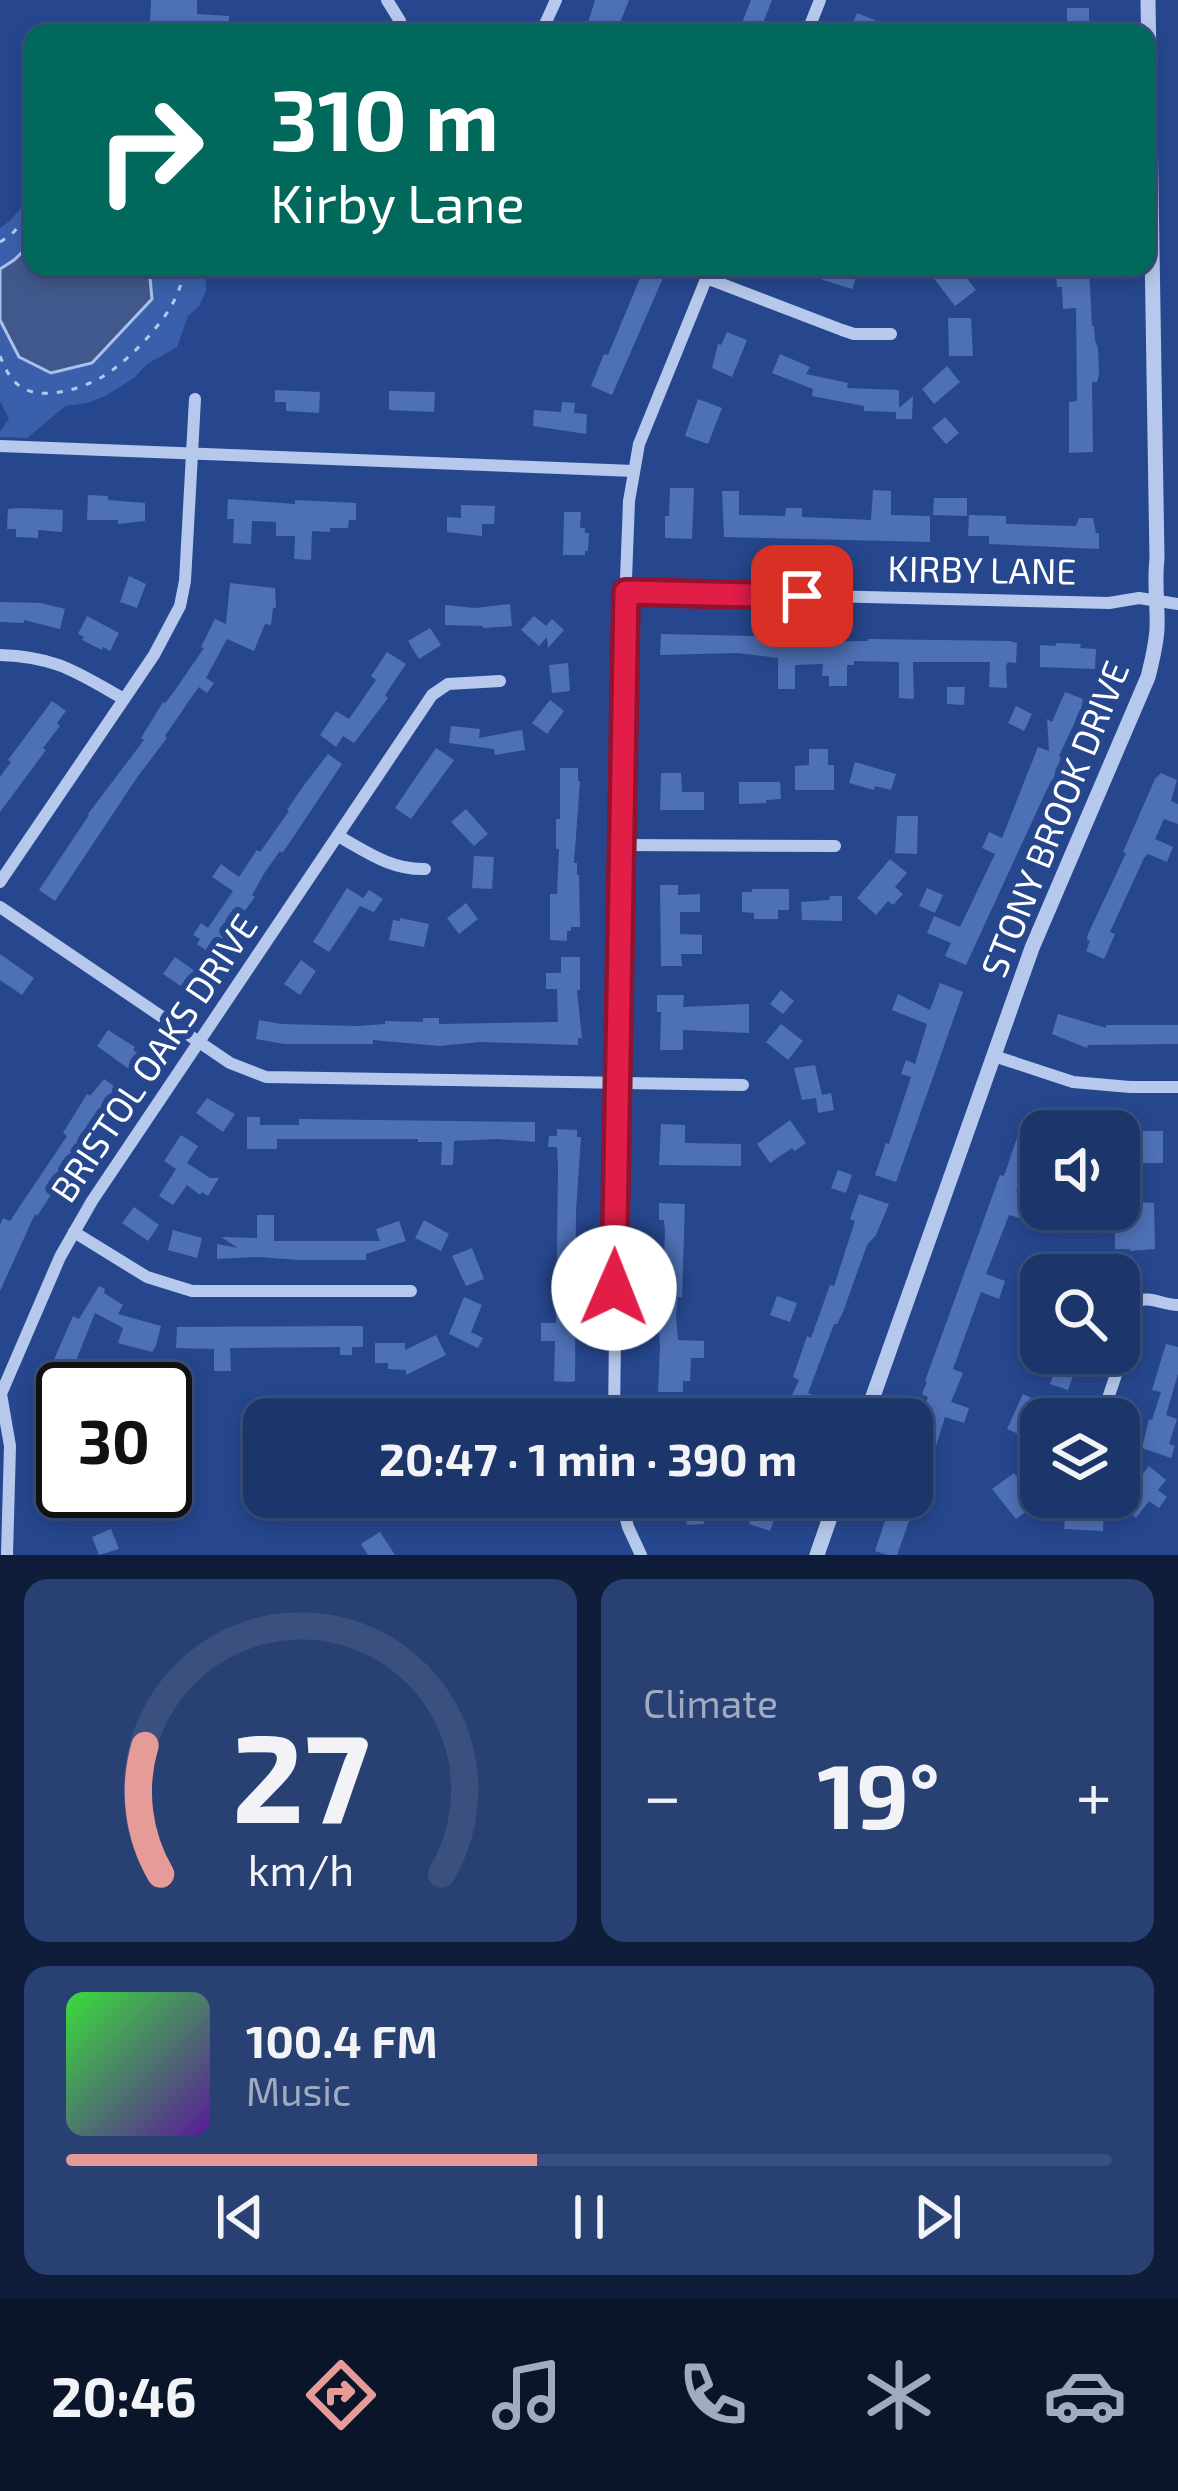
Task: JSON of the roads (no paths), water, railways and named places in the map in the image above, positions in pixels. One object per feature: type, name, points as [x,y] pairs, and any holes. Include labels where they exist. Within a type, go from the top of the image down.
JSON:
[{"type":"street","points":[[388,0],[400,21]]},
{"type":"street","points":[[614,1398],[629,501],[639,444],[708,276]]},
{"type":"street","points":[[716,276],[854,334],[891,334]]},
{"type":"street","name":"STONY BROOK DRIVE","points":[[872,1398],[1032,948],[1148,677],[1155,649],[1152,276]]},
{"type":"street","points":[[0,882],[170,629],[180,606],[195,399]]},
{"type":"street","points":[[0,446],[634,471]]},
{"type":"street","name":"KIRBY LANE","points":[[626,592],[1108,603],[1139,598],[1178,604]]},
{"type":"street","points":[[0,655],[61,664],[124,699]]},
{"type":"street","name":"BRISTOL OAKS DRIVE","points":[[7,1555],[10,1446],[1,1394],[59,1257],[432,695],[448,684],[500,681]]},
{"type":"street","points":[[338,836],[384,862],[425,869]]},
{"type":"street","points":[[621,845],[835,846]]},
{"type":"street","points":[[0,907],[244,1070],[282,1079],[743,1085]]},
{"type":"street","points":[[994,1056],[1073,1082],[1178,1087]]},
{"type":"street","points":[[74,1232],[147,1277],[192,1291],[411,1291]]},
{"type":"street","points":[[1108,1398],[1136,1302],[1147,1299],[1178,1305]]},
{"type":"street","points":[[626,1518],[641,1555]]},
{"type":"street","points":[[817,1555],[830,1518]]}]
